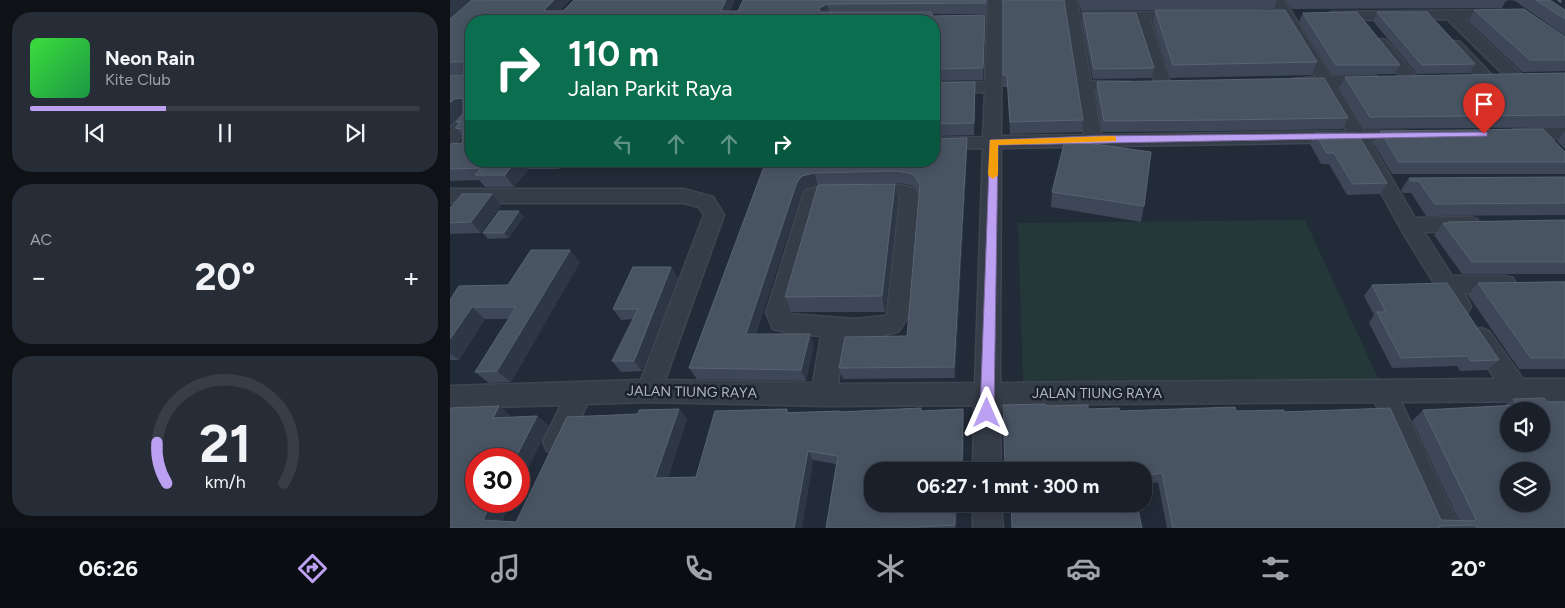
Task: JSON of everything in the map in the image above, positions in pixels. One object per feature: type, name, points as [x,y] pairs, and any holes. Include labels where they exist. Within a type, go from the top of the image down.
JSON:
[{"type":"street","points":[[987,462],[994,142],[994,87],[989,20],[995,0]]},
{"type":"street","points":[[1070,0],[1093,139]]},
{"type":"street","points":[[1290,12],[1359,16],[1513,12],[1501,0]]},
{"type":"street","points":[[1290,12],[1357,136],[1394,182],[1410,225],[1446,285],[1516,390]]},
{"type":"street","points":[[1427,15],[1487,79]]},
{"type":"street","points":[[1451,15],[1516,78]]},
{"type":"street","points":[[1072,17],[1200,16]]},
{"type":"street","points":[[1359,16],[1410,79]]},
{"type":"street","points":[[1142,17],[1163,85]]},
{"type":"street","points":[[1468,79],[1535,78]]},
{"type":"street","points":[[1278,82],[1430,79]]},
{"type":"street","points":[[1083,86],[1182,84]]},
{"type":"street","points":[[940,88],[994,87]]},
{"type":"street","points":[[455,145],[465,127]]},
{"type":"street","points":[[1500,134],[1565,133]]},
{"type":"street","points":[[1538,134],[1552,148]]},
{"type":"street","points":[[940,143],[1423,135]]},
{"type":"street","points":[[818,193],[907,193],[910,196],[898,315],[891,324],[878,328],[834,327],[795,325],[781,322],[778,312],[813,195],[818,193]]},
{"type":"street","points":[[450,196],[684,196],[706,202],[714,215],[649,391]]},
{"type":"street","points":[[1410,225],[1488,224]]},
{"type":"street","points":[[1446,285],[1525,284]]},
{"type":"street","points":[[826,395],[825,380],[834,327]]},
{"type":"street","name":"JALAN TIUNG RAYA","points":[[450,397],[649,391],[826,395],[1565,390]]},
{"type":"street","points":[[1383,391],[1445,528]]},
{"type":"street","points":[[547,460],[580,393]]},
{"type":"street","points":[[988,512],[988,528]]},
{"type":"shaded area","points":[[1305,220],[1379,380],[1023,383],[1018,223]]},
{"type":"building","points":[[472,0],[554,0],[545,11],[563,11],[574,0],[726,0],[721,11],[738,11],[743,0],[986,0],[986,3],[827,4],[819,8],[820,12],[931,12],[932,15],[465,15],[465,167],[511,167],[505,175],[475,175],[481,168],[450,169],[450,144],[462,143],[463,129],[455,128],[461,121],[456,122],[463,114],[463,98],[454,99],[450,103],[450,75],[464,75],[464,62],[450,62],[450,19]]},
{"type":"building","points":[[1003,0],[1064,0],[1083,120],[1010,122],[1007,75],[1003,75]]},
{"type":"building","points":[[1536,0],[1550,0],[1565,10],[1565,19]]},
{"type":"building","points":[[1524,9],[1565,37],[1565,60],[1530,60],[1474,10]]},
{"type":"building","points":[[1155,10],[1285,10],[1317,62],[1173,65]]},
{"type":"building","points":[[1357,12],[1400,65],[1336,65],[1303,13]]},
{"type":"building","points":[[1377,12],[1427,12],[1475,64],[1422,65]]},
{"type":"building","points":[[1083,13],[1136,13],[1154,68],[1094,69]]},
{"type":"building","points":[[985,15],[983,68],[940,69],[940,16]]},
{"type":"building","points":[[1565,73],[1565,115],[1370,117],[1345,77]]},
{"type":"building","points":[[1324,78],[1348,118],[1104,121],[1097,82]]},
{"type":"building","points":[[975,82],[974,123],[940,124],[940,83]]},
{"type":"building","points":[[1543,129],[1565,152],[1565,162],[1399,162],[1380,131]]},
{"type":"building","points":[[1315,133],[1357,133],[1387,183],[1353,184],[1334,153],[1327,153]]},
{"type":"building","points":[[967,138],[954,367],[839,368],[845,337],[907,336],[920,184],[913,174],[897,171],[814,173],[802,176],[797,182],[746,334],[810,334],[801,370],[689,368],[764,167],[940,167],[940,139]]},
{"type":"building","points":[[1065,140],[1151,152],[1144,206],[1052,192]]},
{"type":"building","points":[[1565,177],[1565,203],[1435,204],[1419,181],[1411,181],[1409,178]]},
{"type":"building","points":[[895,184],[882,296],[785,297],[818,185]]},
{"type":"building","points":[[462,194],[492,194],[471,222],[450,223],[450,208]]},
{"type":"building","points":[[499,211],[519,211],[504,233],[483,233]]},
{"type":"building","points":[[1565,220],[1565,262],[1472,262],[1443,223],[1448,222]]},
{"type":"building","points":[[531,250],[570,250],[497,371],[475,372],[516,307],[472,307],[450,339],[450,300],[459,286],[508,285]]},
{"type":"building","points":[[633,267],[671,267],[634,361],[612,361],[638,309],[613,309]]},
{"type":"building","points":[[1565,282],[1565,358],[1531,358],[1478,283]]},
{"type":"building","points":[[1447,283],[1499,360],[1471,361],[1467,356],[1401,358],[1377,312],[1386,312],[1372,285]]},
{"type":"building","points":[[1544,398],[1547,402],[1515,402],[1513,399]]},
{"type":"building","points":[[1550,402],[1565,402],[1565,528],[1477,528],[1475,525],[1439,526],[1440,528],[1173,528],[1162,473],[1152,474],[1152,462],[1005,462],[1003,405],[1088,405],[1088,409],[1119,408],[1120,411],[1235,407],[1236,411],[1284,410],[1284,412],[1390,408],[1441,520],[1474,521],[1476,519],[1423,410],[1500,406],[1500,452],[1550,452]]},
{"type":"building","points":[[499,406],[493,418],[537,416],[521,448],[465,448],[465,513],[486,513],[483,520],[516,522],[520,513],[530,513],[530,493],[567,417],[638,414],[639,410],[679,409],[655,478],[696,477],[715,411],[787,409],[786,413],[921,408],[921,411],[963,409],[962,462],[864,462],[864,512],[955,512],[955,525],[902,528],[826,528],[838,456],[808,451],[794,528],[450,528],[450,408]]},
{"type":"building","points":[[1011,512],[1139,512],[1142,528],[1012,528]]},
{"type":"railway","points":[[1558,0],[1565,4]]},
{"type":"slow traffic","points":[[993,175],[994,142],[1113,139]]},
{"type":"route","points":[[987,413],[994,142],[1484,134]]}]
